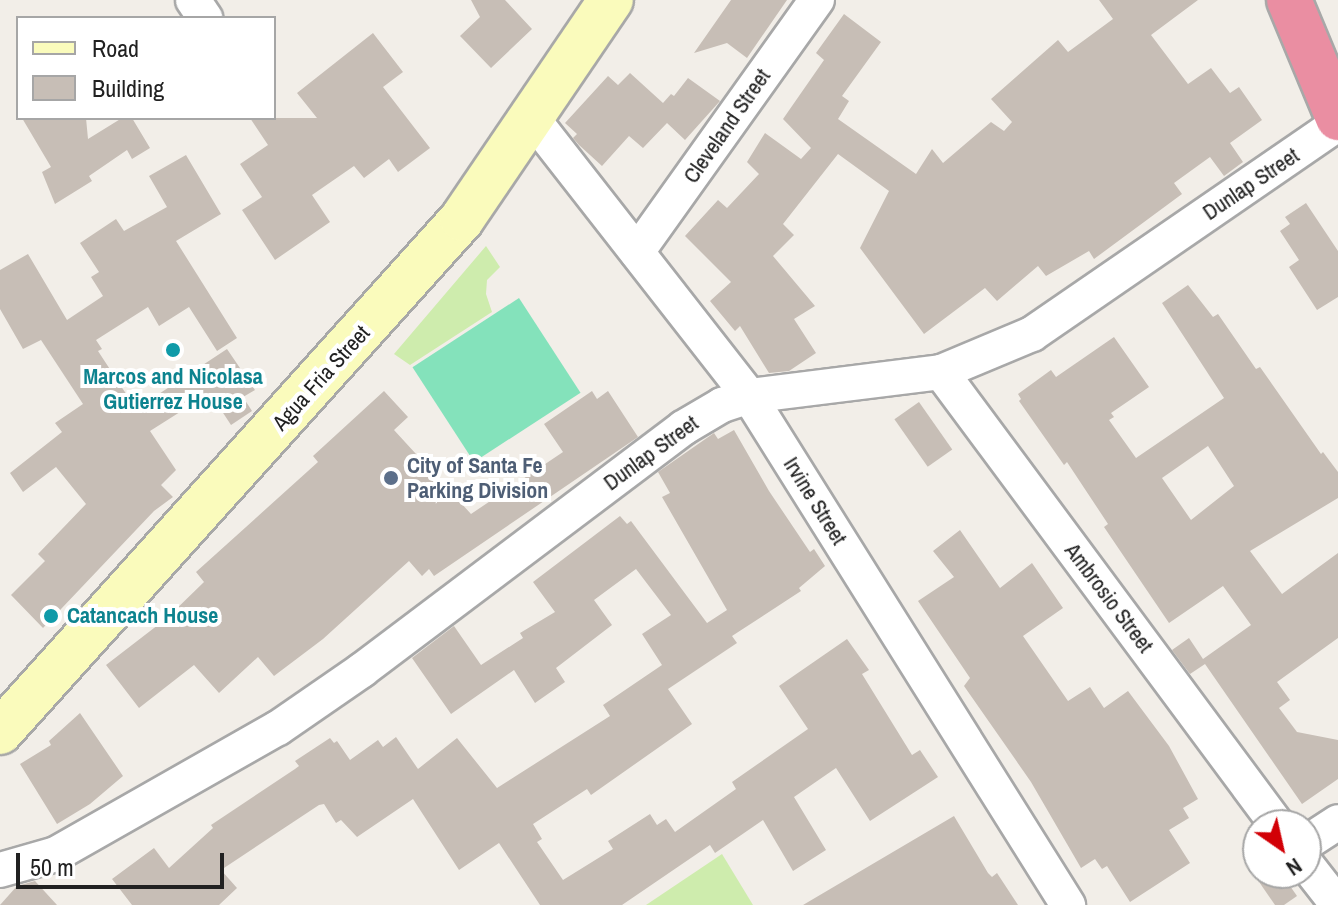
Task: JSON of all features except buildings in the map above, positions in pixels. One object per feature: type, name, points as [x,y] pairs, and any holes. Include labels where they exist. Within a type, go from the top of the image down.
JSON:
[{"type":"highway","points":[[1289,0],[1338,118]]},
{"type":"street","name":"Agua Fria Street","points":[[0,732],[462,219],[611,0]]},
{"type":"street","name":"Cleveland Street","points":[[637,252],[817,0]]},
{"type":"street","name":"Irvine Street","points":[[532,118],[749,396],[1068,905]]},
{"type":"street","name":"Dunlap Street","points":[[0,870],[56,854],[278,728],[374,660],[683,428],[722,405],[749,396],[941,372],[1032,334],[1338,124]]},
{"type":"street","name":"Ambrosio Street","points":[[941,372],[1265,809]]},
{"type":"street","points":[[1322,884],[1338,905]]},
{"type":"green space","points":[[486,246],[500,267],[487,280],[486,294],[492,312],[410,365],[394,354]]},
{"type":"green space","points":[[519,298],[581,393],[474,462],[412,367]]},
{"type":"green space","points":[[722,854],[753,905],[646,905]]},
{"type":"place","name":"Marcos and Nicolasa Gutierrez House","points":[[173,350]]},
{"type":"place","name":"City of Santa Fe Parking Division","points":[[391,478]]},
{"type":"place","name":"Catancach House","points":[[51,616]]}]
